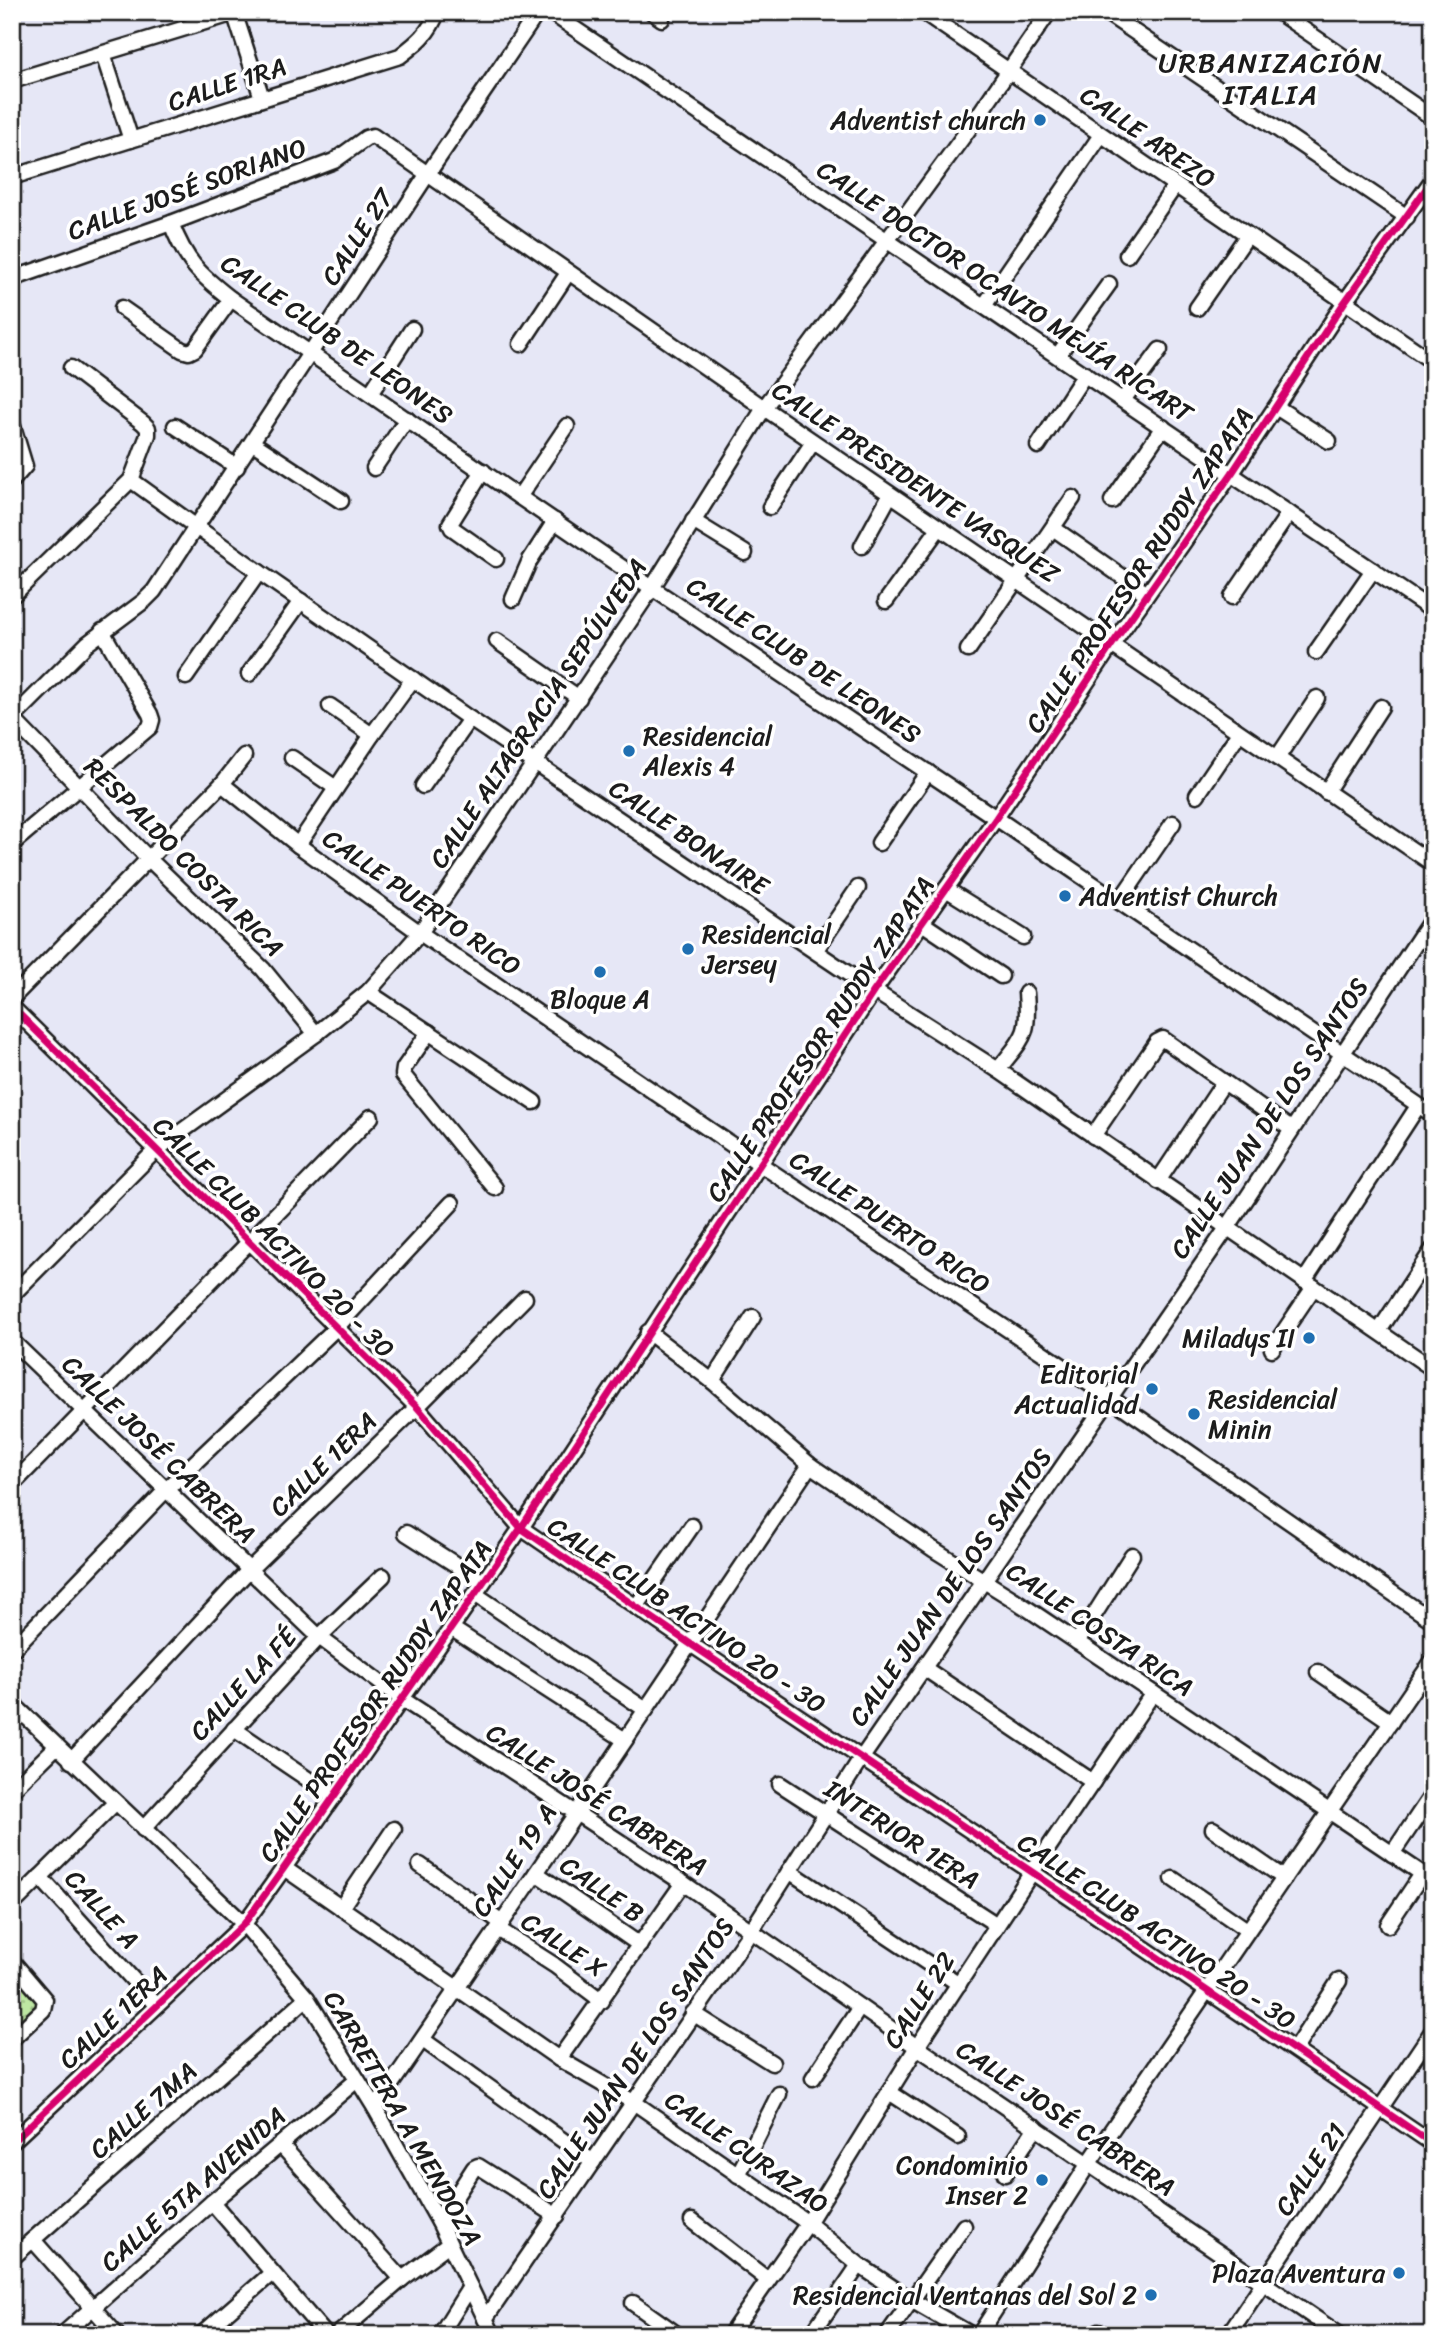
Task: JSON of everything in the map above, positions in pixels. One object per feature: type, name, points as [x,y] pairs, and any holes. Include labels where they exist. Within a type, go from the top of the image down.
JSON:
[{"type":"street","name":"CALLE 1RA","points":[[12,177],[400,56],[421,41],[432,26],[437,12]]},
{"type":"street","name":"CALLE 27","points":[[12,719],[102,631],[154,591],[427,175],[538,12]]},
{"type":"street","name":"CALLE DOCTOR OCAVIO MEJÍA RICART","points":[[550,12],[885,242],[1058,355],[1433,611]]},
{"type":"street","name":"CALLE AREZO","points":[[923,12],[1433,362]]},
{"type":"street","name":"CALLE ALTAGRACIA SEPÚLVEDA","points":[[12,1295],[156,1150],[316,1034],[368,992],[420,933],[652,588],[764,408],[1009,72],[1049,12]]},
{"type":"street","points":[[1105,12],[1407,218]]},
{"type":"street","points":[[1278,12],[1433,118]]},
{"type":"street","points":[[12,81],[235,13],[262,98]]},
{"type":"street","points":[[103,54],[131,140]]},
{"type":"street","points":[[984,306],[1101,135]]},
{"type":"street","name":"CALLE PRESIDENTE VASQUEZ","points":[[373,136],[813,442],[1433,864]]},
{"type":"street","name":"CALLE JOSÉ SORIANO","points":[[12,279],[171,223],[334,161],[373,136]]},
{"type":"street","name":"CALLE PROFESOR RUDDY ZAPATA","points":[[244,1924],[521,1528],[874,991],[996,818],[1344,303],[1433,179]]},
{"type":"street","points":[[1128,255],[1175,186]]},
{"type":"street","name":"CALLE CLUB DE LEONES","points":[[171,223],[189,261],[231,299],[652,588],[929,772],[1433,1115]]},
{"type":"street","points":[[1197,308],[1248,236]]},
{"type":"street","points":[[521,344],[568,273]]},
{"type":"street","points":[[1058,355],[1109,284]]},
{"type":"street","points":[[122,308],[182,350],[189,352],[195,349],[231,299]]},
{"type":"street","points":[[370,394],[412,329]]},
{"type":"street","points":[[1123,400],[1160,350]]},
{"type":"street","points":[[12,596],[131,480],[149,435],[148,428],[71,368]]},
{"type":"street","points":[[1038,446],[1086,374]]},
{"type":"street","points":[[1276,407],[1329,441]]},
{"type":"street","points":[[374,468],[407,419]]},
{"type":"street","points":[[12,423],[25,466],[12,481]]},
{"type":"street","points":[[175,426],[237,467]]},
{"type":"street","points":[[519,496],[567,426]]},
{"type":"street","points":[[1112,501],[1163,427]]},
{"type":"street","points":[[771,506],[813,442]]},
{"type":"street","points":[[253,443],[341,501]]},
{"type":"street","points":[[483,471],[450,524],[496,559]]},
{"type":"street","name":"CALLE BONAIRE","points":[[131,480],[470,719],[874,991],[998,1070],[1433,1369]]},
{"type":"street","points":[[862,546],[891,495]]},
{"type":"street","points":[[968,650],[1073,499]]},
{"type":"street","points":[[1233,597],[1289,513]]},
{"type":"street","points":[[513,599],[530,561],[555,521]]},
{"type":"street","points":[[694,521],[745,553]]},
{"type":"street","points":[[1053,527],[1147,594]]},
{"type":"street","points":[[886,601],[939,528]]},
{"type":"street","points":[[1316,652],[1373,570]]},
{"type":"street","points":[[186,677],[259,572]]},
{"type":"street","points":[[249,674],[301,601]]},
{"type":"street","points":[[12,844],[150,727],[152,720],[102,631]]},
{"type":"street","points":[[497,641],[579,698]]},
{"type":"street","points":[[298,845],[413,679]]},
{"type":"street","points":[[1277,758],[1317,698]]},
{"type":"street","points":[[330,706],[372,735]]},
{"type":"street","points":[[1326,792],[1381,707]]},
{"type":"street","name":"RESPALDO COSTA RICA","points":[[12,719],[149,859],[263,969],[316,1034]]},
{"type":"street","points":[[423,786],[470,719]]},
{"type":"street","points":[[1197,795],[1240,733]]},
{"type":"street","points":[[12,998],[222,784],[244,756]]},
{"type":"street","points":[[292,758],[336,788]]},
{"type":"street","points":[[879,843],[929,772]]},
{"type":"street","name":"CALLE PUERTO RICO","points":[[222,784],[298,845],[420,933],[1109,1397],[1433,1621]]},
{"type":"street","points":[[1119,902],[1172,823]]},
{"type":"street","points":[[815,951],[858,888]]},
{"type":"street","points":[[946,889],[1023,937]]},
{"type":"street","name":"CALLE JUAN DE LOS SANTOS","points":[[485,2319],[635,2103],[983,1581],[1227,1228],[1433,917]]},
{"type":"street","points":[[922,923],[1001,976]]},
{"type":"street","points":[[368,992],[534,1102]]},
{"type":"street","points":[[998,1070],[1027,1031],[1026,993]]},
{"type":"street","name":"CALLE CLUB ACTIVO 20 - 30","points":[[12,1007],[416,1407],[521,1528],[1432,2142]]},
{"type":"street","points":[[429,1032],[404,1068],[403,1075],[495,1188]]},
{"type":"street","points":[[1093,1136],[1163,1039],[1291,1129]]},
{"type":"street","points":[[1158,1181],[1224,1082]]},
{"type":"street","points":[[1272,1349],[1418,1105]]},
{"type":"street","points":[[12,1485],[371,1117]]},
{"type":"street","points":[[12,1650],[166,1490],[336,1328],[452,1203]]},
{"type":"street","points":[[1379,1331],[1433,1250]]},
{"type":"street","name":"CALLE 1ERA","points":[[71,1761],[249,1570],[525,1298]]},
{"type":"street","points":[[712,1381],[753,1317]]},
{"type":"street","name":"CALLE COSTA RICA","points":[[648,1332],[712,1381],[810,1465],[1427,1877]]},
{"type":"street","name":"CALLE JOSÉ CABRERA","points":[[12,1341],[319,1637],[402,1699],[683,1883],[917,2047],[1339,2334]]},
{"type":"street","name":"CALLE 19 A","points":[[375,2108],[810,1465]]},
{"type":"street","points":[[636,1607],[692,1525]]},
{"type":"street","points":[[406,1534],[646,1710]]},
{"type":"street","points":[[1077,1642],[1132,1555]]},
{"type":"street","name":"CALLE LA FÉ","points":[[143,1829],[319,1637],[383,1576]]},
{"type":"street","points":[[451,1628],[625,1740]]},
{"type":"street","points":[[979,2335],[1089,2162],[1433,1660]]},
{"type":"street","points":[[924,1668],[1093,1782]]},
{"type":"street","points":[[1318,1671],[1391,1722]]},
{"type":"street","name":"CALLE 22","points":[[730,2335],[808,2224],[917,2047],[1153,1693]]},
{"type":"street","name":"CARRETERA A MENDOZA","points":[[12,1703],[244,1924],[307,1998],[375,2108],[439,2222],[493,2335]]},
{"type":"street","points":[[234,1729],[334,1797]]},
{"type":"street","points":[[12,1790],[57,1746]]},
{"type":"street","name":"INTERIOR 1ERA","points":[[780,1784],[997,1925]]},
{"type":"street","points":[[1392,1854],[1433,1793]]},
{"type":"street","points":[[12,1905],[115,1803]]},
{"type":"street","points":[[341,1908],[394,1829]]},
{"type":"street","points":[[1213,1829],[1283,1878]]},
{"type":"street","name":"CALLE X","points":[[420,1865],[603,2001]]},
{"type":"street","name":"CALLE CURAZAO","points":[[284,1868],[559,2059],[635,2103],[808,2224],[859,2265],[911,2300],[972,2335]]},
{"type":"street","points":[[789,1871],[959,1984]]},
{"type":"street","name":"CALLE B","points":[[536,1873],[640,1945]]},
{"type":"street","name":"CALLE A","points":[[40,1877],[156,2005]]},
{"type":"street","points":[[1388,1925],[1427,1877]]},
{"type":"street","points":[[1173,1879],[1247,1930]]},
{"type":"street","points":[[559,2059],[603,2001],[683,1883]]},
{"type":"street","name":"CALLE 1ERA","points":[[12,2142],[244,1924]]},
{"type":"street","points":[[12,1961],[45,2000],[43,2010],[12,2039]]},
{"type":"street","points":[[1295,2049],[1339,1981]]},
{"type":"street","name":"CALLE 7MA","points":[[12,2258],[307,1998]]},
{"type":"street","points":[[813,2078],[860,2007]]},
{"type":"street","points":[[693,2013],[772,2063]]},
{"type":"street","name":"CALLE 21","points":[[1228,2335],[1433,2030]]},
{"type":"street","points":[[423,2040],[593,2162]]},
{"type":"street","name":"CALLE 5TA AVENIDA","points":[[62,2335],[212,2202],[357,2080]]},
{"type":"street","points":[[889,2092],[958,2137]]},
{"type":"street","points":[[738,2175],[779,2094]]},
{"type":"street","points":[[1004,2174],[1035,2127]]},
{"type":"street","points":[[281,2145],[402,2279]]},
{"type":"street","points":[[439,2222],[474,2168],[478,2166],[557,2216]]},
{"type":"street","points":[[212,2202],[326,2335]]},
{"type":"street","points":[[692,2221],[768,2280]]},
{"type":"street","points":[[887,2335],[964,2226]]},
{"type":"street","points":[[33,2240],[117,2335]]},
{"type":"street","points":[[337,2335],[402,2279],[449,2244]]},
{"type":"street","points":[[811,2335],[859,2265]]},
{"type":"street","points":[[201,2335],[272,2273]]},
{"type":"street","points":[[440,2335],[470,2287]]},
{"type":"street","points":[[633,2303],[678,2335]]},
{"type":"green space","points":[[12,1970],[42,2001],[12,2028]]},
{"type":"cycle path","points":[[12,2142],[244,1924],[521,1528],[874,991],[1232,473],[1344,303],[1433,179]]},
{"type":"cycle path","points":[[12,1007],[417,1407],[521,1528],[1433,2144]]},
{"type":"place","name":"Adventist church","points":[[1040,120]]},
{"type":"place","name":"Residencial Alexis 4","points":[[629,751]]},
{"type":"place","name":"Adventist Church","points":[[1065,896]]},
{"type":"place","name":"Residencial Jersey","points":[[688,949]]},
{"type":"place","name":"Bloque A","points":[[600,972]]},
{"type":"place","name":"Miladys II","points":[[1309,1338]]},
{"type":"place","name":"Editorial Actualidad","points":[[1152,1389]]},
{"type":"place","name":"Residencial Minin","points":[[1194,1414]]},
{"type":"place","name":"Condominio Inser 2","points":[[1042,2180]]},
{"type":"place","name":"Plaza Aventura","points":[[1399,2273]]},
{"type":"place","name":"Residencial Ventanas del Sol 2","points":[[1151,2295]]},
{"type":"district","name":"URBANIZACIÓN ITALIA","points":[[1271,78]]}]
